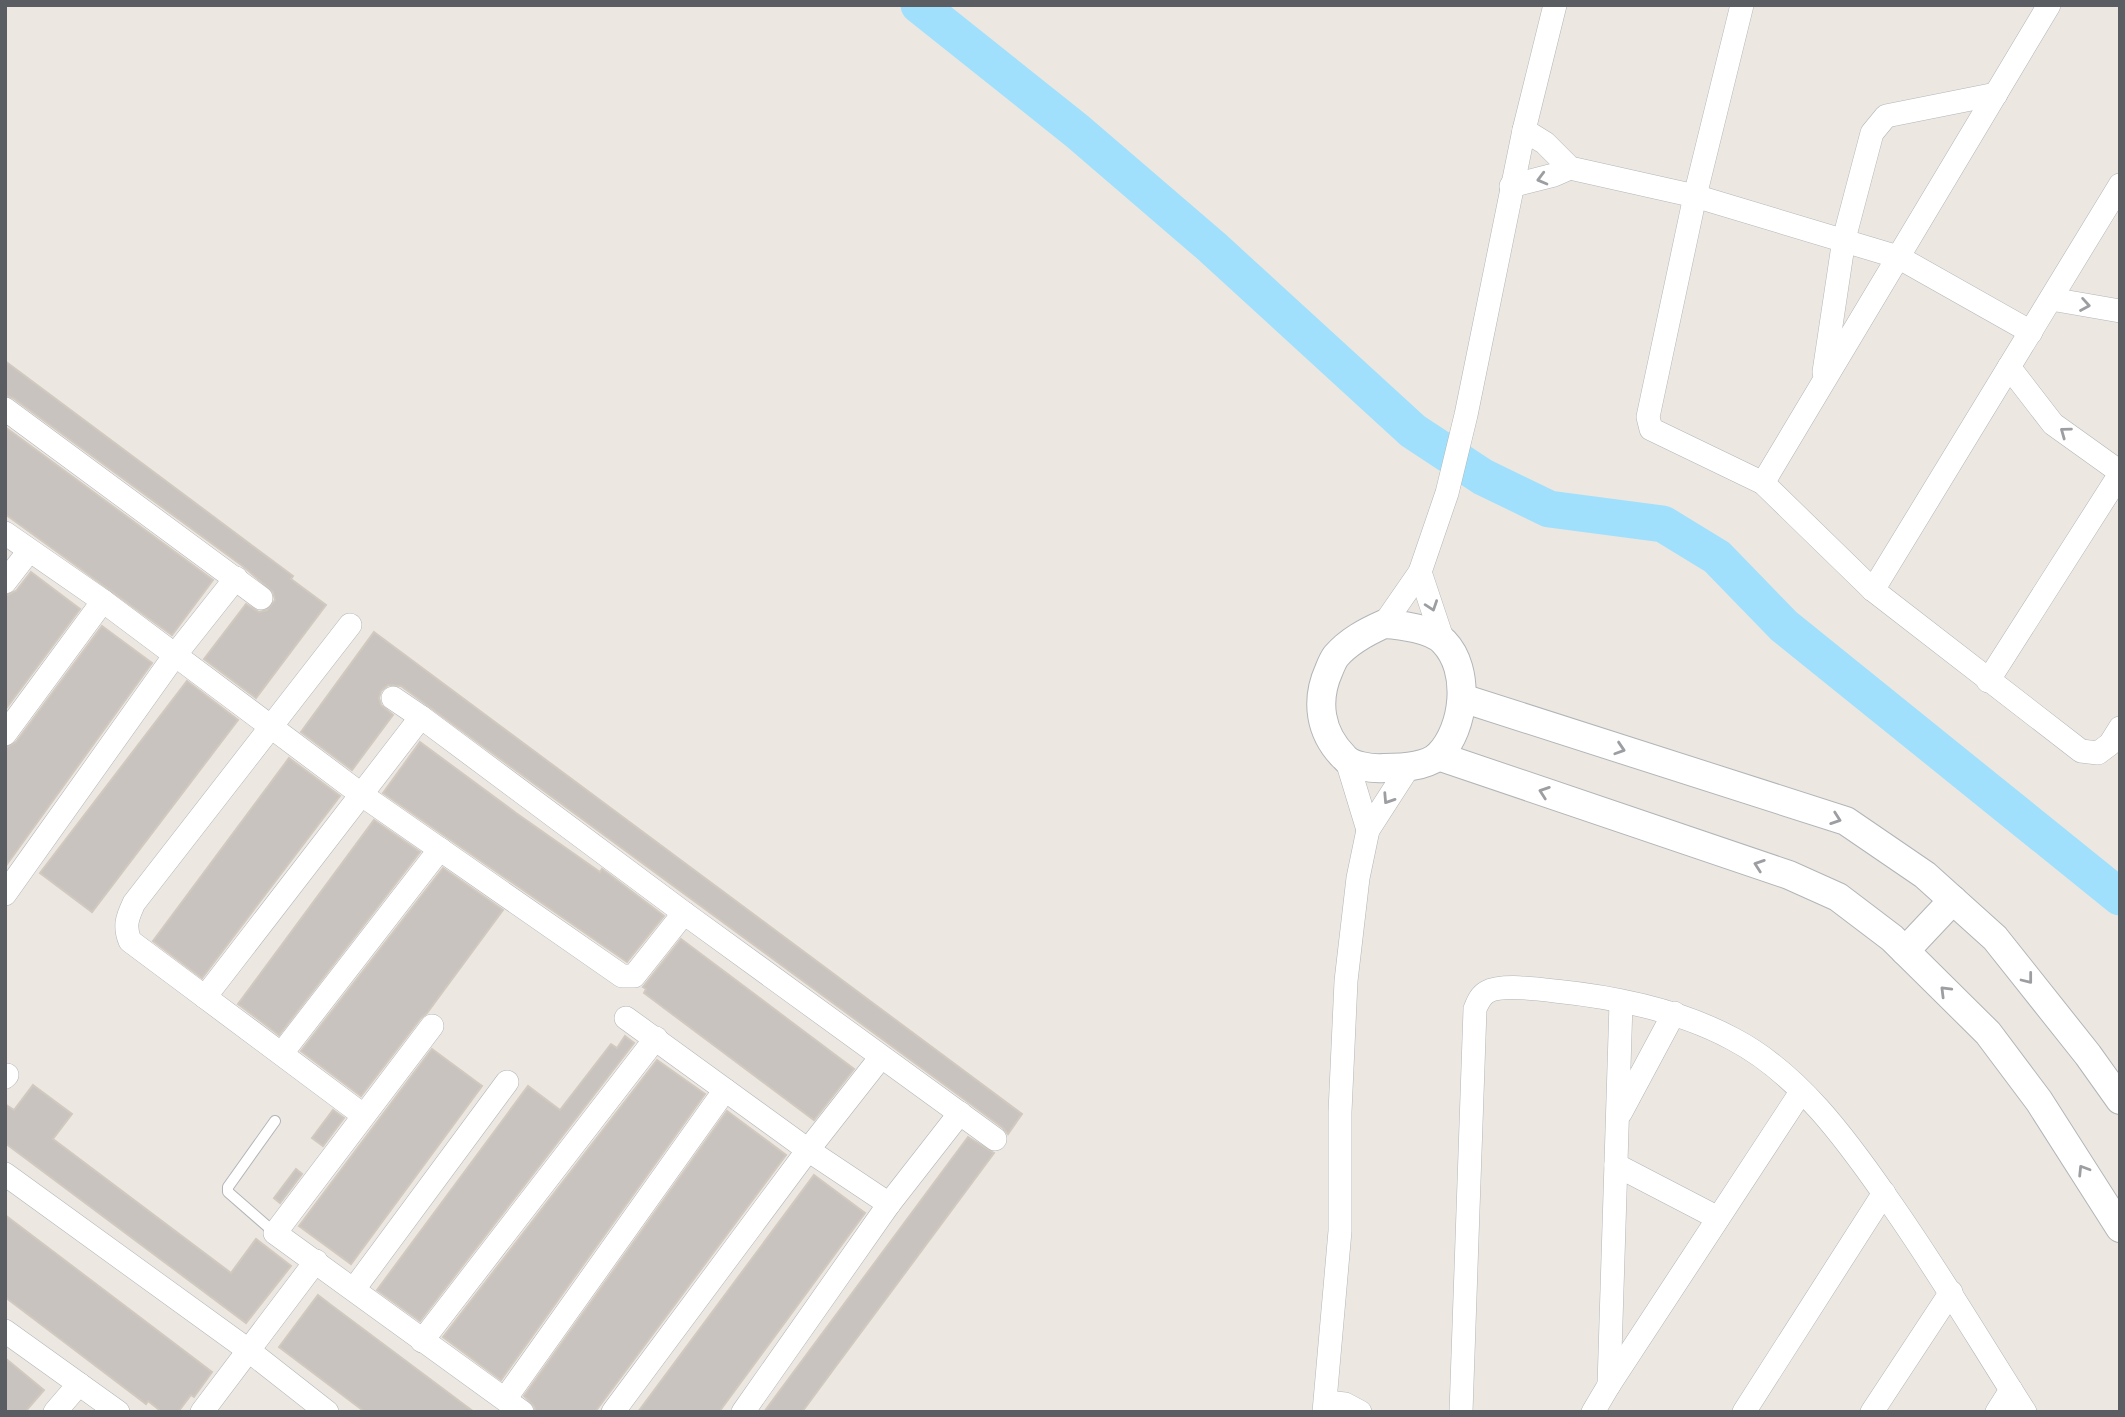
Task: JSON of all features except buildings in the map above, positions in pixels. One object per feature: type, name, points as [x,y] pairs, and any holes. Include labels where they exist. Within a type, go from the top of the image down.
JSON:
[{"type":"street","points":[[1384,624],[1420,572],[1447,493],[1466,415],[1511,186],[1555,5]]},
{"type":"street","points":[[1742,5],[1695,196],[1648,417],[1651,429],[1763,483],[1873,590],[2081,751],[2098,753],[2110,744],[2120,728]]},
{"type":"street","points":[[1763,483],[2049,5]]},
{"type":"street","points":[[1822,383],[1844,239],[1872,133],[1886,116],[1996,94]]},
{"type":"street","points":[[1524,130],[1545,143],[1570,168],[1695,196],[1898,257],[2031,332]]},
{"type":"street","points":[[1511,186],[1545,178],[1570,168]]},
{"type":"street","points":[[1873,590],[2120,186]]},
{"type":"street","points":[[2051,299],[2120,311]]},
{"type":"street","points":[[1988,681],[2120,473],[2053,424],[2009,367]]},
{"type":"street","points":[[5,409],[261,598]]},
{"type":"street","points":[[5,533],[103,601],[362,795],[622,976],[634,976],[684,913]]},
{"type":"street","points":[[5,582],[29,551]]},
{"type":"street","points":[[1347,761],[1377,768],[1408,768],[1438,756],[1458,724],[1462,698],[1458,664],[1443,640],[1420,572]]},
{"type":"street","points":[[5,894],[175,655],[236,578]]},
{"type":"street","points":[[5,734],[103,601]]},
{"type":"street","points":[[1368,830],[1347,761],[1325,732],[1320,706],[1324,681],[1334,657],[1361,634],[1384,624],[1409,626],[1443,640]]},
{"type":"street","points":[[350,625],[134,903],[125,929],[130,941],[363,1115]]},
{"type":"street","points":[[393,698],[995,1139]]},
{"type":"street","points":[[1462,698],[1846,821],[1925,875],[1995,938],[2088,1055],[2120,1100]]},
{"type":"street","points":[[205,997],[421,717]]},
{"type":"street","points":[[1438,756],[1789,875],[1838,897],[1892,938],[1988,1033],[2039,1101],[2120,1228]]},
{"type":"street","points":[[1360,1412],[1345,1404],[1325,1407],[1340,1231],[1340,1112],[1346,981],[1358,878],[1368,830],[1408,768]]},
{"type":"street","points":[[282,1053],[440,849]]},
{"type":"street","points":[[1905,951],[1953,900]]},
{"type":"street","points":[[1461,1412],[1475,1009],[1480,997],[1489,990],[1530,988],[1576,993],[1674,1013],[1734,1040],[1786,1076],[1846,1139],[1884,1192],[1951,1292],[2025,1412]]},
{"type":"street","points":[[1609,1385],[1621,1003]]},
{"type":"street","points":[[1618,1118],[1674,1013]]},
{"type":"street","points":[[626,1018],[808,1150],[889,1203]]},
{"type":"street","points":[[432,1026],[275,1233],[513,1405],[725,1090]]},
{"type":"street","points":[[422,1341],[656,1038]]},
{"type":"street","points":[[613,1412],[808,1150],[881,1057]]},
{"type":"street","points":[[354,1289],[507,1082]]},
{"type":"street","points":[[1593,1412],[1801,1092]]},
{"type":"street","points":[[743,1412],[889,1203],[960,1113]]},
{"type":"street","points":[[1616,1165],[1718,1218]]},
{"type":"street","points":[[5,1174],[248,1350],[327,1412]]},
{"type":"street","points":[[1744,1412],[1884,1192]]},
{"type":"street","points":[[202,1412],[316,1261]]},
{"type":"street","points":[[1872,1412],[1951,1292]]},
{"type":"street","points":[[5,1331],[118,1412]]},
{"type":"street","points":[[55,1412],[79,1384]]},
{"type":"street","points":[[1997,1412],[2011,1390]]},
{"type":"lane","points":[[275,1121],[228,1187],[228,1192],[275,1233]]},
{"type":"waterway","points":[[919,5],[1077,131],[1212,247],[1413,431],[1483,477],[1549,509],[1663,524],[1717,557],[1784,626],[2120,897]]}]
